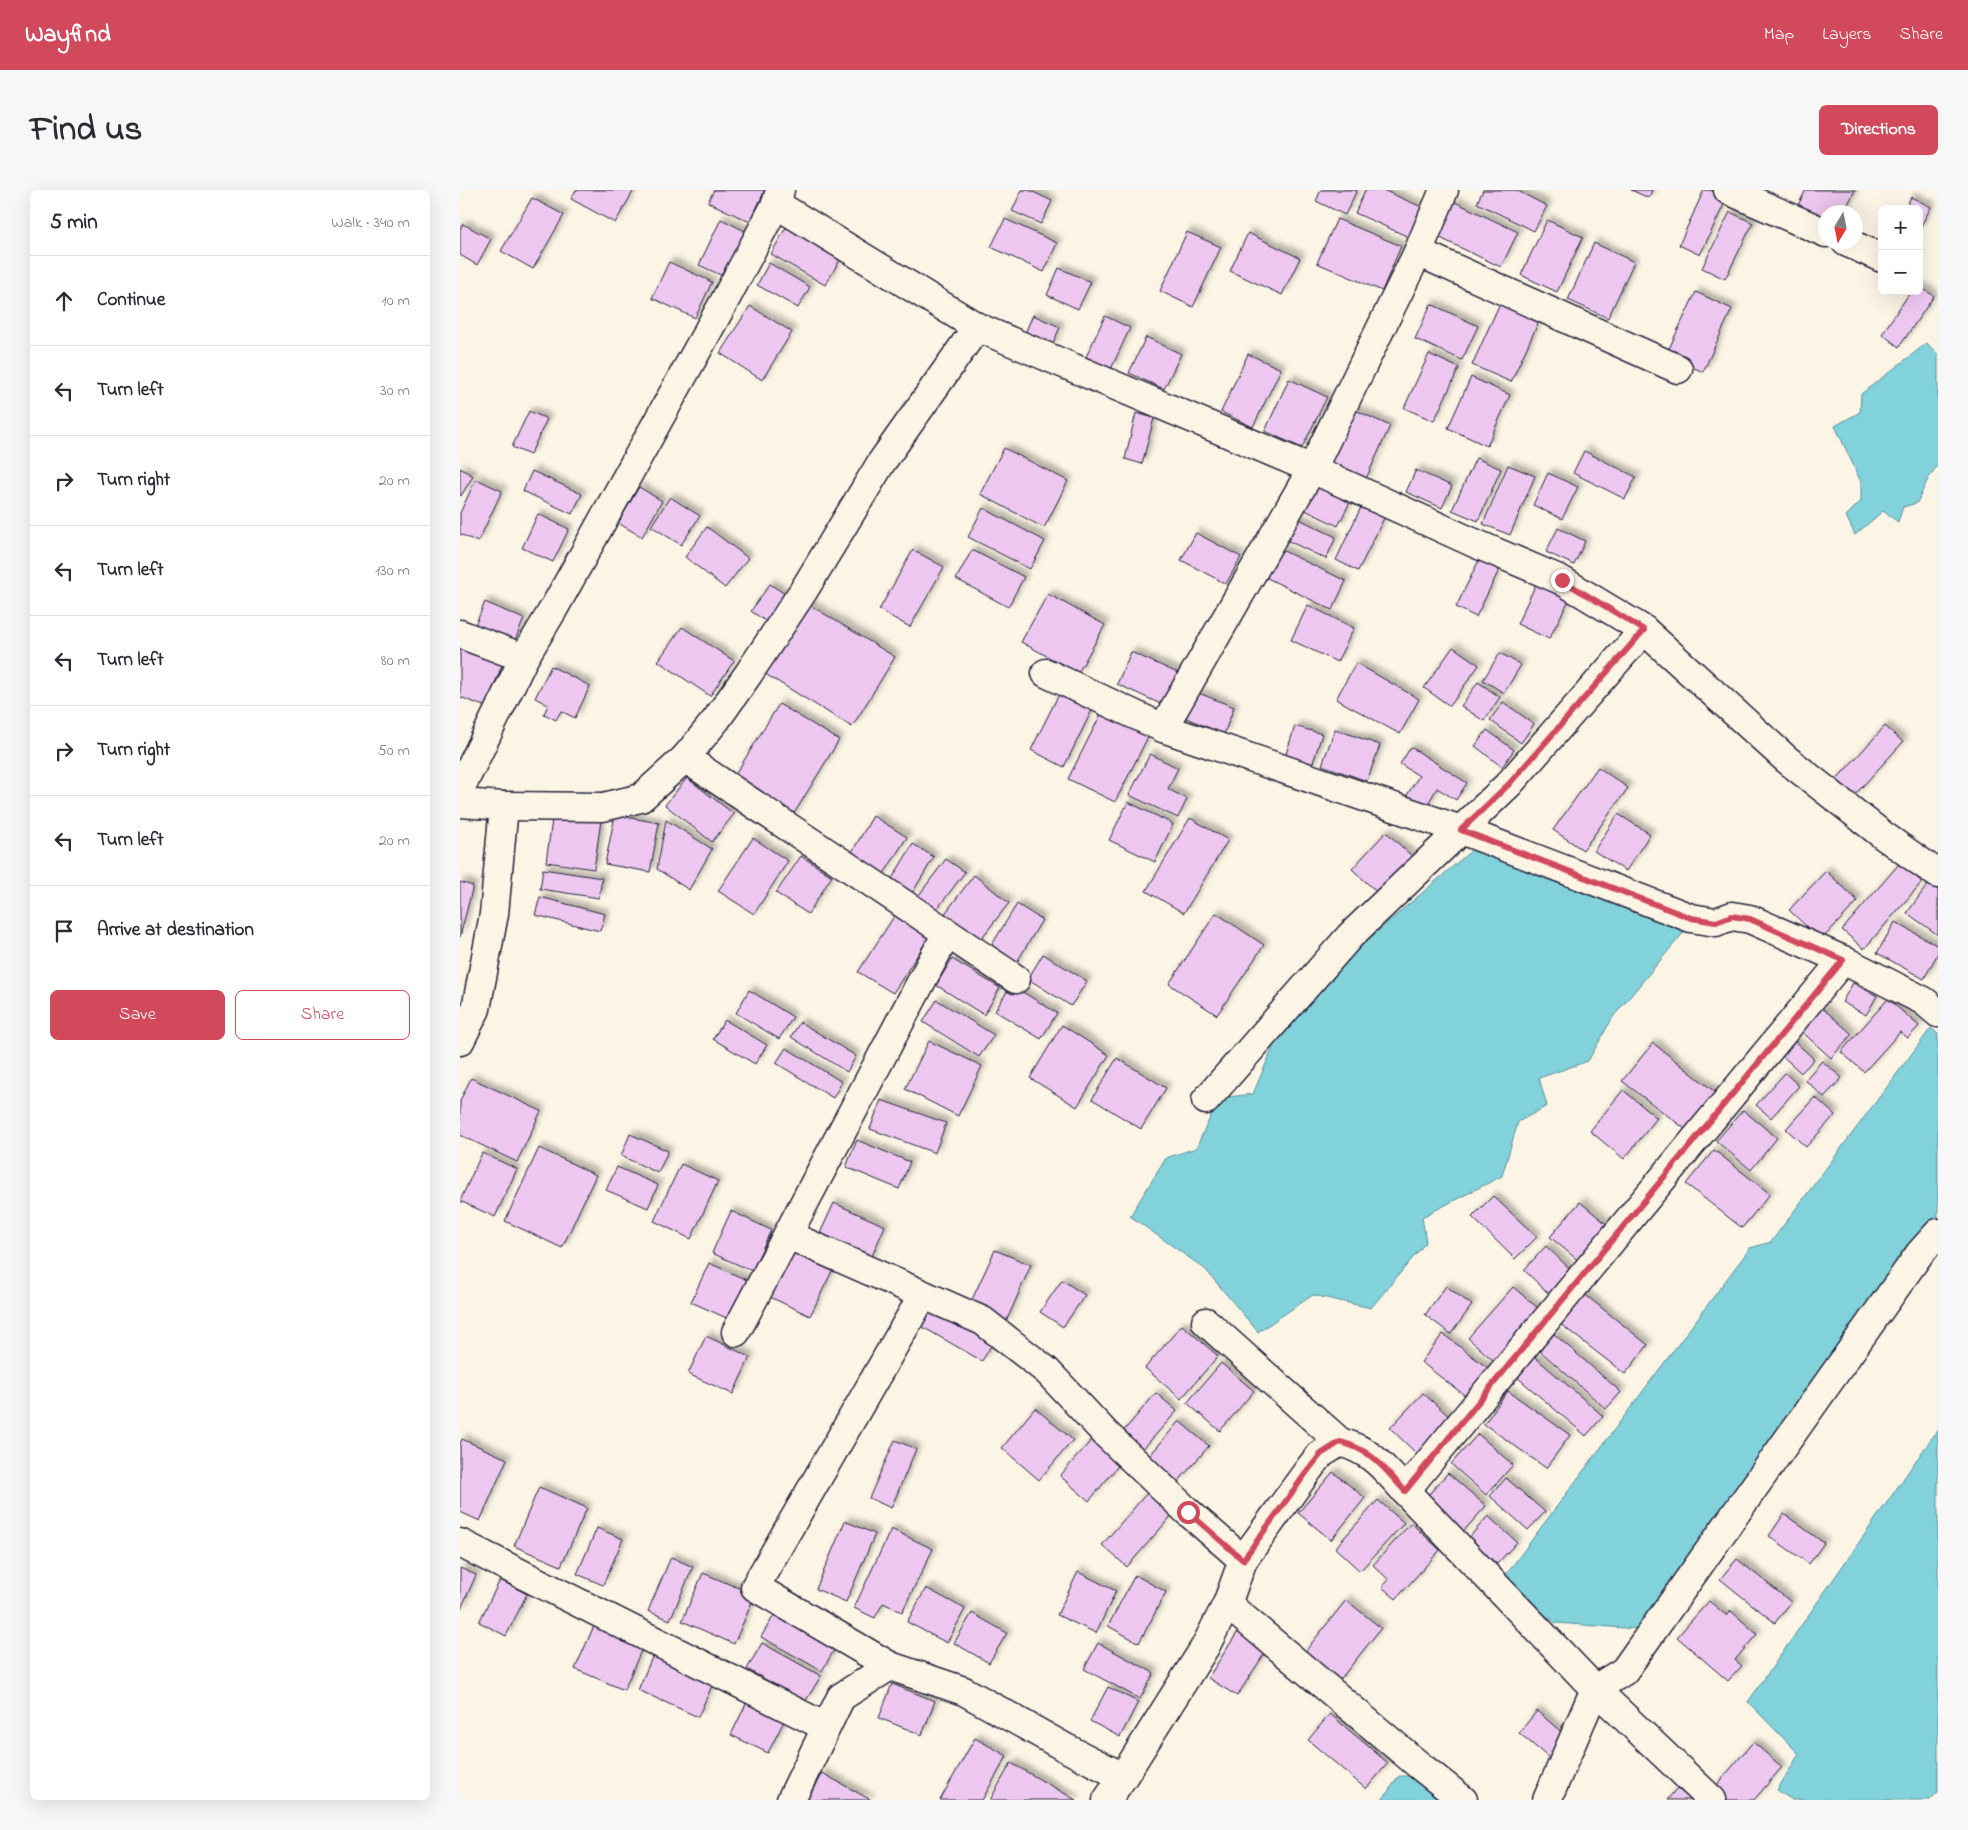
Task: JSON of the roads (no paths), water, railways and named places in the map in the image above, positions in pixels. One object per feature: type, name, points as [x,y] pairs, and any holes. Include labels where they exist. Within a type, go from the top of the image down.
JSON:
[{"type":"street","points":[[1163,728],[1312,469],[1418,252],[1444,190]]},
{"type":"street","points":[[1728,190],[1818,229]]},
{"type":"street","points":[[460,790],[524,658],[554,608],[720,311],[778,197],[977,327],[1312,469],[1472,542],[1562,580],[1644,630],[1786,759],[1884,836],[1938,874]]},
{"type":"street","points":[[1863,250],[1878,256]]},
{"type":"street","points":[[1418,252],[1678,369]]},
{"type":"street","points":[[460,803],[504,806],[603,806],[641,798],[685,758],[716,720],[749,673],[804,590],[881,463],[977,327]]},
{"type":"street","points":[[1206,1100],[1350,936],[1509,784],[1644,630]]},
{"type":"street","points":[[460,634],[524,658]]},
{"type":"street","points":[[1046,674],[1163,728],[1461,830],[1691,918],[1716,922],[1732,916],[1750,919],[1933,999]]},
{"type":"street","points":[[685,758],[1016,979]]},
{"type":"street","points":[[460,1041],[476,1009],[492,923],[504,806]]},
{"type":"street","points":[[736,1332],[947,933]]},
{"type":"street","points":[[1405,1491],[1843,960]]},
{"type":"street","points":[[1547,1800],[1595,1689],[1624,1672],[1920,1253],[1938,1232]]},
{"type":"street","points":[[788,1235],[983,1321],[1047,1372],[1113,1440],[1188,1512],[1243,1560]]},
{"type":"street","points":[[923,1295],[755,1587],[890,1666],[964,1692],[1064,1748],[1123,1777]]},
{"type":"street","points":[[1206,1322],[1340,1442],[1358,1446],[1378,1461],[1595,1689],[1712,1800]]},
{"type":"street","points":[[1107,1800],[1205,1647],[1228,1604],[1243,1560],[1321,1454],[1340,1442]]},
{"type":"street","points":[[460,1544],[826,1728]]},
{"type":"street","points":[[1228,1604],[1463,1800]]},
{"type":"street","points":[[791,1800],[841,1697],[890,1666]]},
{"type":"water","points":[[1927,343],[1938,354],[1938,465],[1929,477],[1917,503],[1903,507],[1898,522],[1883,511],[1855,535],[1846,516],[1861,501],[1861,482],[1835,426],[1860,412],[1861,394]]},
{"type":"water","points":[[1472,850],[1689,926],[1613,1017],[1588,1061],[1539,1078],[1547,1106],[1518,1122],[1502,1176],[1422,1217],[1426,1242],[1371,1308],[1313,1295],[1258,1332],[1205,1269],[1130,1216],[1166,1158],[1196,1148],[1219,1098],[1253,1094],[1284,1021],[1316,984]]},
{"type":"water","points":[[1931,1028],[1938,1034],[1938,1228],[1638,1629],[1556,1623],[1501,1581],[1750,1248],[1771,1242]]},
{"type":"water","points":[[1938,1429],[1938,1792],[1930,1800],[1792,1800],[1777,1790],[1799,1754],[1748,1702]]},
{"type":"water","points":[[1399,1776],[1410,1776],[1439,1800],[1382,1800]]}]
